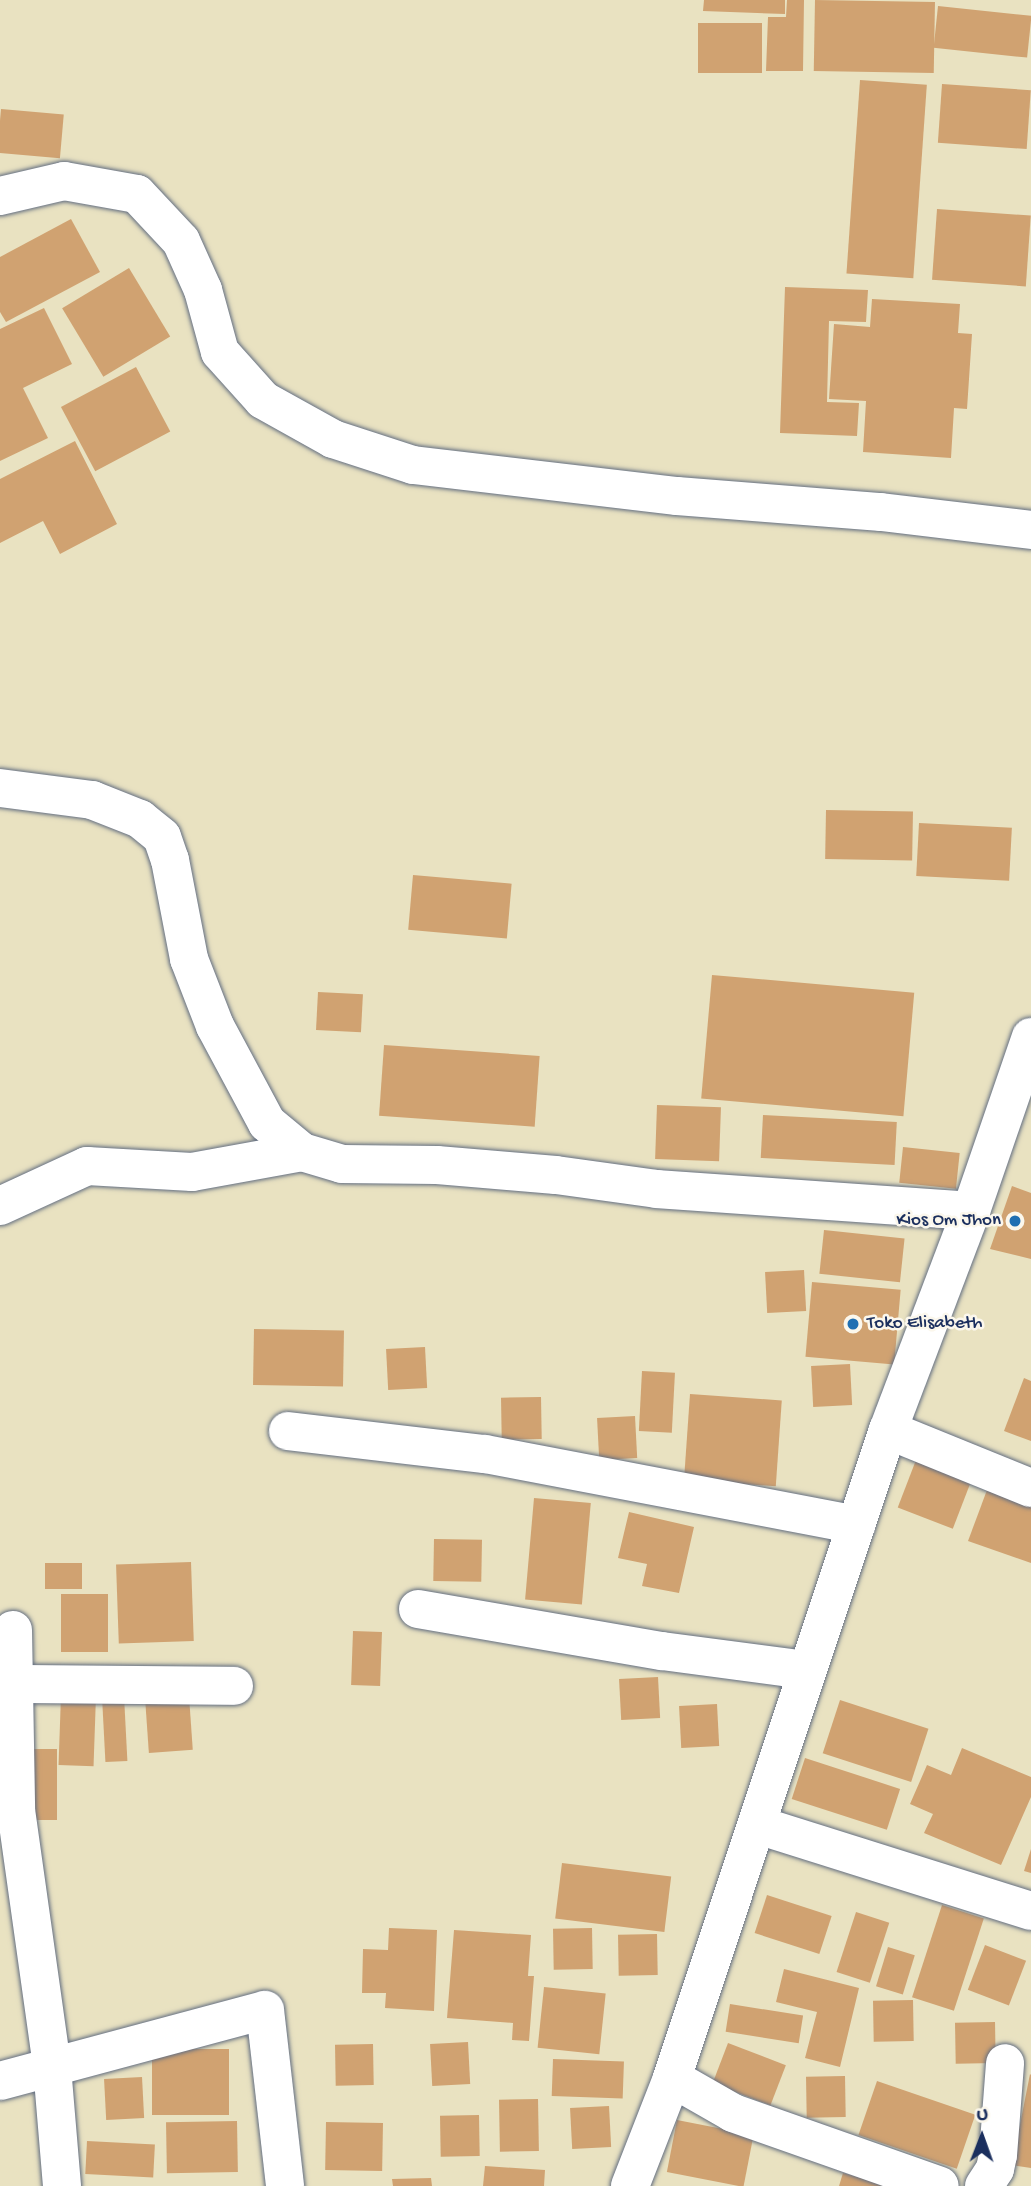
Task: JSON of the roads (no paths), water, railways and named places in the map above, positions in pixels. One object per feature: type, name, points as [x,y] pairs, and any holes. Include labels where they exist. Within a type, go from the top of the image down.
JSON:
[{"type":"street","points":[[0,196],[64,181],[136,194],[181,241],[203,290],[220,352],[263,400],[333,439],[402,461],[677,496],[881,512],[1031,530]]},
{"type":"street","points":[[0,788],[92,800],[140,819],[162,837],[170,860],[188,959],[215,1026],[267,1123],[302,1152],[342,1164],[438,1165],[556,1175],[657,1189],[971,1211]]},
{"type":"street","points":[[630,2186],[672,2078],[888,1430],[971,1211],[1031,1037]]},
{"type":"street","points":[[0,1206],[87,1166],[192,1172],[302,1152]]},
{"type":"street","points":[[888,1430],[1031,1488]]},
{"type":"street","points":[[288,1431],[485,1454],[856,1525]]},
{"type":"street","points":[[418,1609],[662,1651],[807,1670]]},
{"type":"street","points":[[13,1630],[16,1810],[52,2067],[62,2186]]},
{"type":"street","points":[[14,1684],[234,1686]]},
{"type":"street","points":[[758,1825],[1031,1911]]},
{"type":"street","points":[[0,2081],[265,2010],[285,2186]]},
{"type":"street","points":[[984,2186],[995,2169],[998,2155],[1005,2063]]},
{"type":"street","points":[[672,2078],[733,2113],[940,2186]]},
{"type":"place","name":"Kios Om Jhon","points":[[1015,1221]]},
{"type":"place","name":"Toko Elisabeth","points":[[853,1324]]}]
